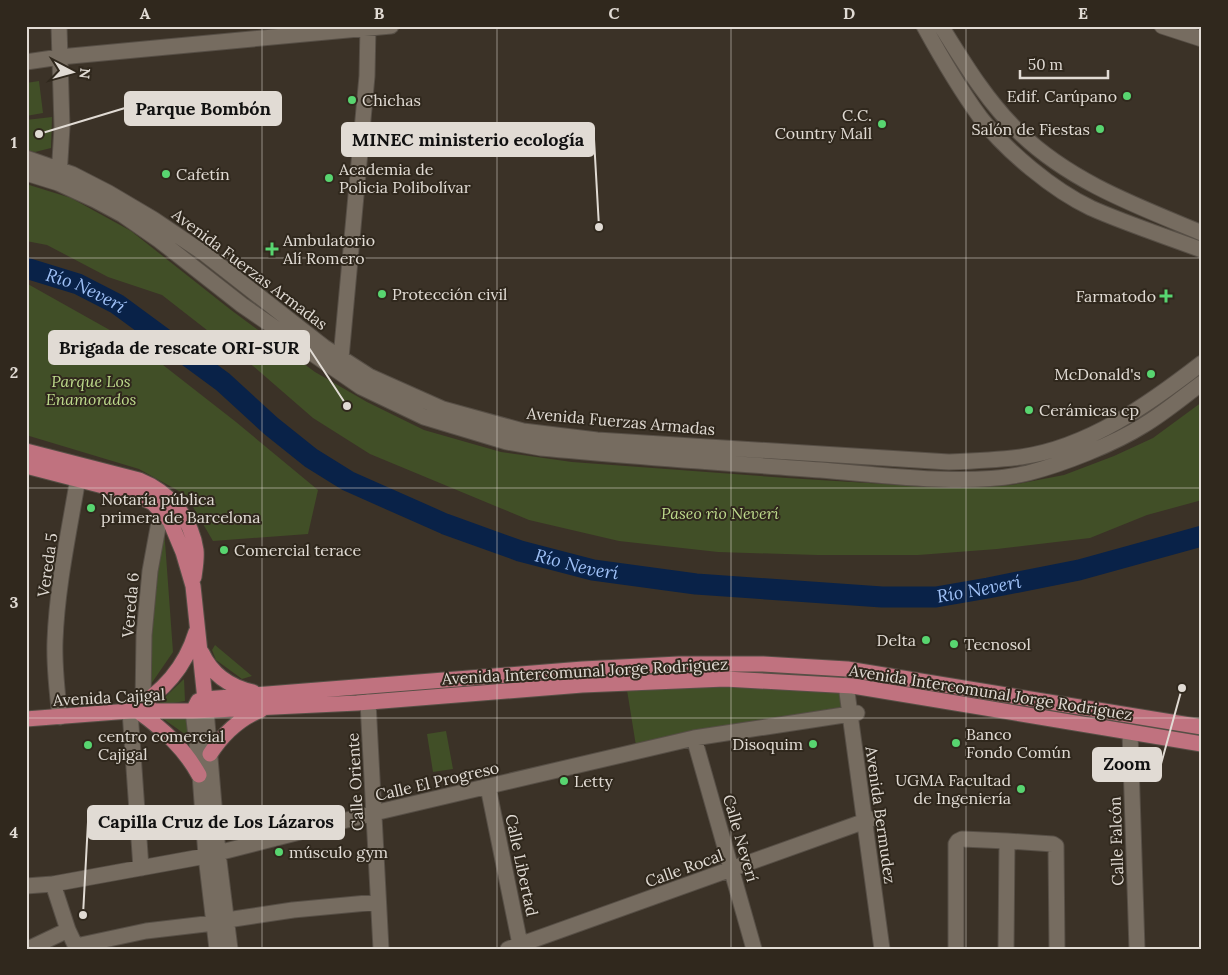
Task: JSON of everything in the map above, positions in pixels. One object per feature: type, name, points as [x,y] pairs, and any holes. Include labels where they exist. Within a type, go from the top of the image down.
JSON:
[{"type":"main road","points":[[26,451],[139,480],[153,486],[171,499],[184,515],[196,550],[193,586],[199,646],[201,707]]},
{"type":"main road","points":[[26,466],[134,494],[153,503],[170,521],[183,552],[193,586]]},
{"type":"main road","points":[[197,629],[192,644],[177,672],[156,695],[137,709],[180,745],[200,775]]},
{"type":"main road","points":[[199,646],[205,660],[226,682],[269,700],[234,725],[210,754]]},
{"type":"main road","name":"Avenida Intercomunal Jorge Rodriguez","points":[[201,707],[583,669],[679,664],[763,664],[847,668],[1202,727]]},
{"type":"main road","name":"Avenida Intercomunal Jorge Rodriguez","points":[[269,700],[368,702],[582,685],[678,680],[762,680],[849,686],[1202,744]]},
{"type":"main road","name":"Avenida Cajigal","points":[[26,719],[137,709],[201,707]]},
{"type":"street","points":[[59,26],[62,128],[59,176]]},
{"type":"street","points":[[26,62],[60,57],[391,26]]},
{"type":"street","points":[[924,26],[940,57],[981,118],[1017,156],[1043,178],[1062,192],[1091,208],[1202,250]]},
{"type":"street","points":[[941,26],[982,89],[1019,133],[1046,156],[1087,182],[1115,196],[1202,233]]},
{"type":"street","points":[[1162,26],[1202,39]]},
{"type":"street","points":[[339,365],[367,76],[368,27]]},
{"type":"street","name":"Avenida Fuerzas Armadas","points":[[26,158],[59,176],[109,193],[153,219],[204,254],[308,335],[361,387],[424,417],[507,442],[541,448],[593,453],[887,475],[954,479],[1012,476],[1069,459],[1144,426],[1202,383]]},
{"type":"street","name":"Avenida Fuerzas Armadas","points":[[26,173],[59,176]]},
{"type":"street","name":"Avenida Fuerzas Armadas","points":[[339,365],[369,376],[443,409],[523,431],[597,440],[949,462],[983,461],[1024,456],[1069,444],[1094,434],[1130,415],[1202,363]]},
{"type":"street","name":"Vereda 5","points":[[60,717],[55,641],[64,564],[78,478]]},
{"type":"street","name":"Vereda 6","points":[[141,868],[137,709],[150,570],[161,511]]},
{"type":"street","name":"Avenida Bermudez","points":[[849,686],[868,821],[882,949]]},
{"type":"street","name":"Calle Oriente","points":[[368,702],[380,949]]},
{"type":"street","points":[[201,707],[210,754],[212,854]]},
{"type":"street","points":[[201,707],[200,775],[220,921],[230,949]]},
{"type":"street","name":"Calle El Progreso","points":[[26,886],[53,884],[212,854],[374,813],[694,738],[853,714]]},
{"type":"street","name":"Calle Falcón","points":[[1130,732],[1137,949]]},
{"type":"street","name":"Calle Neverí","points":[[694,738],[754,949]]},
{"type":"street","name":"Calle Libertad","points":[[488,787],[517,947]]},
{"type":"street","name":"Avenida Bermudez","points":[[868,821],[890,949]]},
{"type":"street","name":"Calle Rocal","points":[[517,947],[868,821]]},
{"type":"street","points":[[956,949],[956,844],[962,839],[1053,844],[1056,846],[1057,949]]},
{"type":"street","points":[[1006,949],[1007,842]]},
{"type":"street","points":[[53,884],[68,930],[77,948],[146,931],[293,910],[378,902]]},
{"type":"street","points":[[217,949],[220,921]]},
{"type":"street","points":[[28,949],[68,930]]},
{"type":"green space","points":[[39,81],[43,113],[26,116],[26,83]]},
{"type":"green space","points":[[52,117],[51,148],[35,152],[26,150],[26,120]]},
{"type":"green space","name":"Paseo rio Neverí","points":[[26,184],[71,198],[131,231],[231,310],[315,372],[367,402],[424,430],[501,452],[572,462],[787,478],[949,488],[1012,485],[1064,475],[1114,456],[1153,438],[1202,402],[1202,500],[1147,515],[1090,538],[997,549],[918,555],[817,555],[718,552],[619,541],[529,520],[370,454],[313,418],[253,366],[162,295],[108,277],[47,245],[26,241]]},
{"type":"green space","name":"Parque Los Enamorados","points":[[26,283],[140,347],[236,422],[318,490],[308,534],[213,541],[186,495],[139,469],[26,435]]},
{"type":"green space","points":[[164,528],[173,652],[149,687],[149,634]]},
{"type":"green space","points":[[215,645],[252,676],[242,679],[216,660],[212,650]]},
{"type":"green space","points":[[184,679],[185,701],[156,706]]},
{"type":"green space","points":[[719,686],[841,691],[843,707],[694,732],[636,746],[627,690]]},
{"type":"green space","points":[[162,718],[187,718],[189,737]]},
{"type":"green space","points":[[446,731],[453,769],[433,772],[427,734]]},
{"type":"waterway","name":"Río Neverí","points":[[26,268],[78,284],[117,304],[223,382],[271,426],[311,458],[348,481],[445,524],[520,551],[593,570],[696,584],[882,597],[936,597],[1079,570],[1202,536]]},
{"type":"place","name":"Edif. Carúpano","points":[[1127,96]]},
{"type":"place","name":"Chichas","points":[[352,100]]},
{"type":"place","name":"C.C. Country Mall","points":[[882,124]]},
{"type":"place","name":"Salón de Fiestas","points":[[1100,129]]},
{"type":"place","name":"Parque Bombón","points":[[39,134]]},
{"type":"place","name":"Cafetín","points":[[166,174]]},
{"type":"place","name":"Academia de Policia Polibolívar","points":[[329,178]]},
{"type":"place","name":"MINEC ministerio ecología","points":[[599,227]]},
{"type":"place","name":"Ambulatorio Alí Romero","points":[[272,249]]},
{"type":"place","name":"Protección civil","points":[[382,294]]},
{"type":"place","name":"Farmatodo","points":[[1166,296]]},
{"type":"place","name":"McDonald's","points":[[1151,374]]},
{"type":"place","name":"Brigada de rescate ORI-SUR","points":[[347,406]]},
{"type":"place","name":"Cerámicas cp","points":[[1029,410]]},
{"type":"place","name":"Notaría pública primera de Barcelona","points":[[91,508]]},
{"type":"place","name":"Comercial terace","points":[[224,550]]},
{"type":"place","name":"Delta","points":[[926,640]]},
{"type":"place","name":"Tecnosol","points":[[954,644]]},
{"type":"place","name":"Zoom","points":[[1182,688]]},
{"type":"place","name":"Banco Fondo Común","points":[[956,743]]},
{"type":"place","name":"Disoquim","points":[[813,744]]},
{"type":"place","name":"centro comercial Cajigal","points":[[88,745]]},
{"type":"place","name":"Letty","points":[[564,781]]},
{"type":"place","name":"UGMA Facultad de Ingeniería","points":[[1021,789]]},
{"type":"place","name":"músculo gym","points":[[279,852]]},
{"type":"place","name":"Capilla Cruz de Los Lázaros","points":[[83,915]]}]
